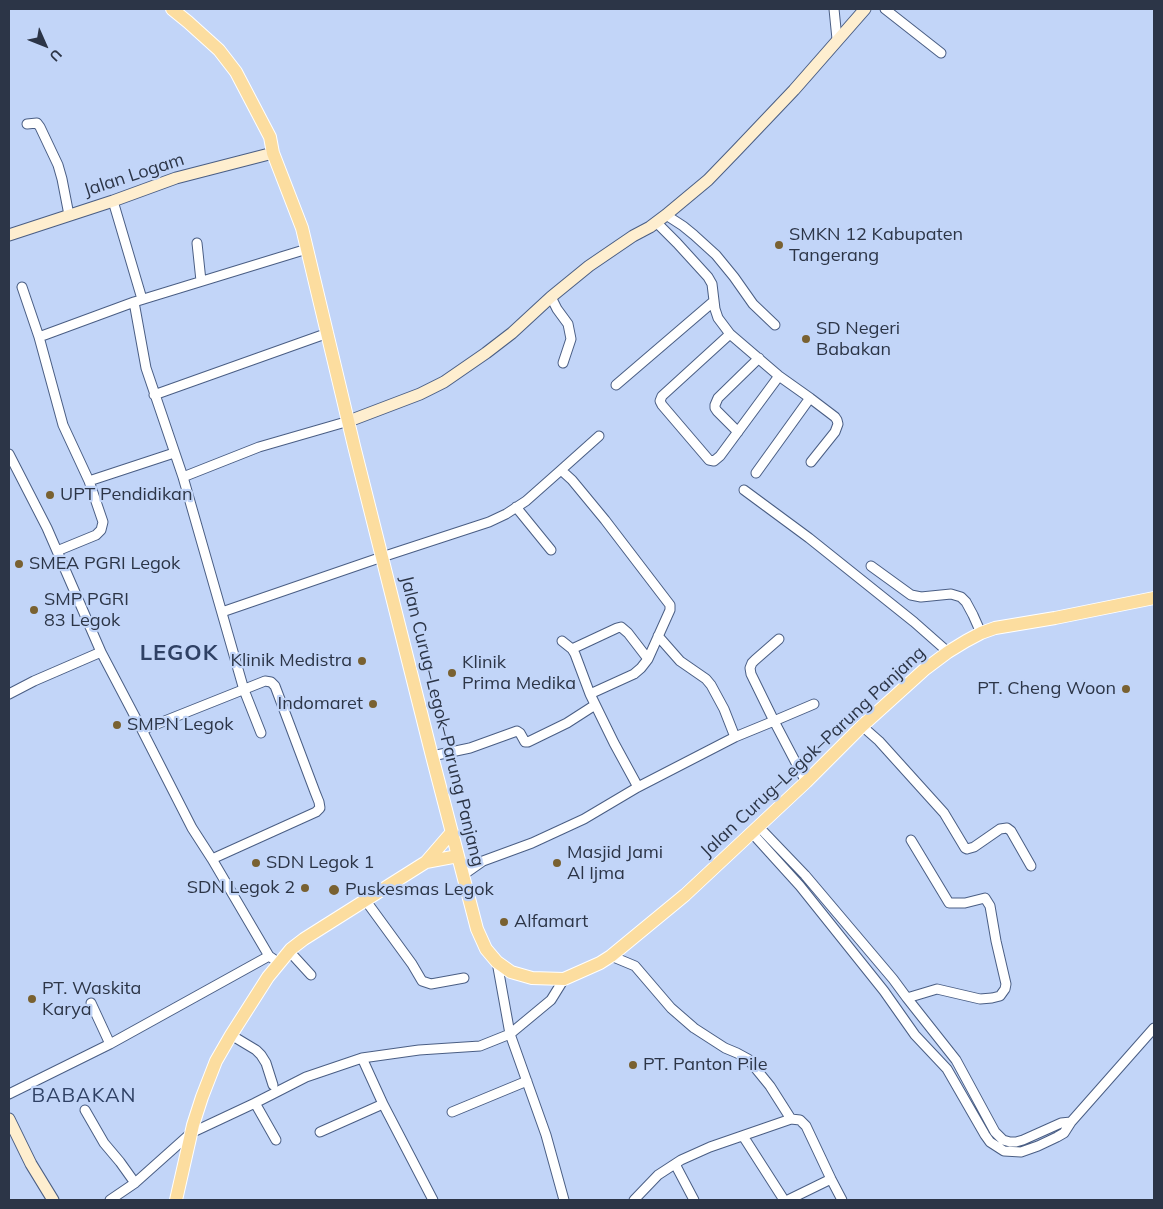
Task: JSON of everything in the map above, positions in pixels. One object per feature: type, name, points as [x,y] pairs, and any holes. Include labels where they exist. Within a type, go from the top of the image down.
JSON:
[{"type":"main road","name":"Jalan Curug–Legok–Parung Panjang","points":[[172,9],[219,50],[236,72],[270,137],[273,153],[302,228],[354,446],[477,929],[486,949],[497,962],[511,972],[532,978],[564,978],[600,963],[611,956],[685,895],[806,782],[862,726],[924,670],[966,641],[994,628],[1154,598]]},
{"type":"main road","points":[[176,1200],[191,1133],[216,1061],[230,1035],[268,977],[274,959],[426,862],[452,832]]},
{"type":"main road","points":[[426,862],[458,856]]},
{"type":"street","points":[[834,9],[837,39]]},
{"type":"street","points":[[183,478],[259,448],[349,421],[420,394],[444,382],[512,334],[551,297],[590,266],[661,219],[708,180],[791,92],[865,9]]},
{"type":"street","points":[[885,9],[942,53]]},
{"type":"street","points":[[28,124],[37,123],[55,158],[62,179],[69,215]]},
{"type":"street","name":"Jalan Logam","points":[[9,235],[176,178],[273,153]]},
{"type":"street","points":[[113,201],[138,300],[146,368],[183,478],[244,690],[261,733]]},
{"type":"street","points":[[661,219],[677,243],[708,277],[712,284],[715,310],[718,318],[730,334],[779,376],[835,417],[838,424],[835,432],[811,462]]},
{"type":"street","points":[[661,219],[689,231],[716,255],[753,304],[775,325]]},
{"type":"street","points":[[196,243],[201,281]]},
{"type":"street","points":[[39,337],[138,300],[307,249]]},
{"type":"street","points":[[22,287],[39,337],[63,425],[89,481],[103,522],[101,530],[96,535],[57,551]]},
{"type":"street","points":[[551,297],[568,324],[571,339],[563,363]]},
{"type":"street","points":[[616,385],[714,301]]},
{"type":"street","points":[[154,395],[328,333]]},
{"type":"street","points":[[730,334],[662,396],[660,401],[711,461],[720,456],[779,376]]},
{"type":"street","points":[[738,432],[717,411],[715,405],[718,398],[759,358]]},
{"type":"street","points":[[756,473],[810,398]]},
{"type":"street","points":[[222,612],[482,525],[506,514],[526,501],[599,436]]},
{"type":"street","points":[[89,481],[174,453]]},
{"type":"street","points":[[9,454],[47,528],[101,652],[192,828],[274,959],[9,1094]]},
{"type":"street","points":[[561,470],[572,480],[605,520],[670,605],[670,610],[648,659],[634,674],[590,694]]},
{"type":"street","points":[[744,490],[847,568],[948,652]]},
{"type":"street","points":[[516,507],[551,550]]},
{"type":"street","points":[[870,566],[911,595],[932,597],[951,594],[960,597],[974,614],[981,633]]},
{"type":"street","points":[[572,649],[620,627],[628,633],[648,659]]},
{"type":"street","points":[[658,636],[680,661],[706,679],[711,685],[724,709],[735,737]]},
{"type":"street","points":[[779,639],[755,660],[750,668],[751,674],[806,782]]},
{"type":"street","points":[[562,641],[575,654],[595,705],[638,787]]},
{"type":"street","points":[[9,694],[101,652]]},
{"type":"street","points":[[142,730],[265,681],[271,682],[275,686],[320,808],[316,812],[212,859]]},
{"type":"street","points":[[462,874],[483,861],[532,843],[584,819],[638,787],[735,737],[814,704]]},
{"type":"street","points":[[432,756],[470,748],[517,731],[525,742],[528,742],[566,723],[595,705]]},
{"type":"street","points":[[862,726],[879,741],[944,814],[964,848],[974,847],[1000,829],[1006,828],[1011,831],[1031,866]]},
{"type":"street","points":[[755,829],[805,875],[893,979],[956,1060],[1000,1143]]},
{"type":"street","points":[[755,829],[884,991],[915,1034],[947,1069],[990,1142],[1016,1142],[1061,1123],[1071,1122],[1154,1028]]},
{"type":"street","points":[[907,998],[937,989],[980,999],[992,998],[1000,996],[1006,984],[990,906],[985,898],[965,903],[949,903],[911,840]]},
{"type":"street","points":[[366,901],[412,964],[422,981],[430,984],[464,978]]},
{"type":"street","points":[[289,951],[312,975]]},
{"type":"street","points":[[611,956],[635,966],[671,1008],[694,1028],[725,1048],[748,1059],[770,1086],[791,1119]]},
{"type":"street","points":[[497,962],[510,1034],[546,1135],[564,1200]]},
{"type":"street","points":[[110,1200],[135,1183],[191,1133],[306,1077],[362,1058],[419,1050],[480,1046],[510,1034],[551,1000],[564,978]]},
{"type":"street","points":[[884,991],[893,979]]},
{"type":"street","points":[[92,1003],[110,1044]]},
{"type":"street","points":[[230,1035],[256,1050],[266,1063],[273,1085]]},
{"type":"street","points":[[362,1058],[383,1104],[432,1200]]},
{"type":"street","points":[[947,1069],[956,1060]]},
{"type":"street","points":[[452,1112],[526,1081]]},
{"type":"street","points":[[255,1103],[276,1140]]},
{"type":"street","points":[[320,1132],[383,1104]]},
{"type":"street","points":[[85,1110],[104,1143],[135,1183]]},
{"type":"street","points":[[9,1119],[31,1164],[53,1200]]},
{"type":"street","points":[[634,1200],[658,1175],[681,1160],[710,1147],[791,1119],[800,1120],[806,1126],[842,1200]]},
{"type":"street","points":[[743,1136],[786,1200],[831,1179]]},
{"type":"street","points":[[675,1164],[694,1200]]},
{"type":"place","name":"SMKN 12 Kabupaten Tangerang","points":[[779,245]]},
{"type":"place","name":"SD Negeri Babakan","points":[[806,339]]},
{"type":"place","name":"UPT Pendidikan","points":[[50,495]]},
{"type":"place","name":"SMEA PGRI Legok","points":[[19,564]]},
{"type":"place","name":"SMP PGRI 83 Legok","points":[[34,610]]},
{"type":"place","name":"Klinik Medistra","points":[[362,661]]},
{"type":"place","name":"Klinik Prima Medika","points":[[452,673]]},
{"type":"place","name":"PT. Cheng Woon","points":[[1126,689]]},
{"type":"place","name":"Indomaret","points":[[373,704]]},
{"type":"place","name":"SMPN Legok","points":[[117,725]]},
{"type":"place","name":"SDN Legok 1","points":[[256,863]]},
{"type":"place","name":"Masjid Jami Al Ijma","points":[[557,863]]},
{"type":"place","name":"SDN Legok 2","points":[[305,888]]},
{"type":"place","name":"Puskesmas Legok","points":[[334,890]]},
{"type":"place","name":"Alfamart","points":[[504,922]]},
{"type":"place","name":"PT. Waskita Karya","points":[[32,999]]},
{"type":"place","name":"PT. Panton Pile","points":[[633,1065]]},
{"type":"district","name":"LEGOK","points":[[179,653]]},
{"type":"district","name":"BABAKAN","points":[[84,1096]]}]
